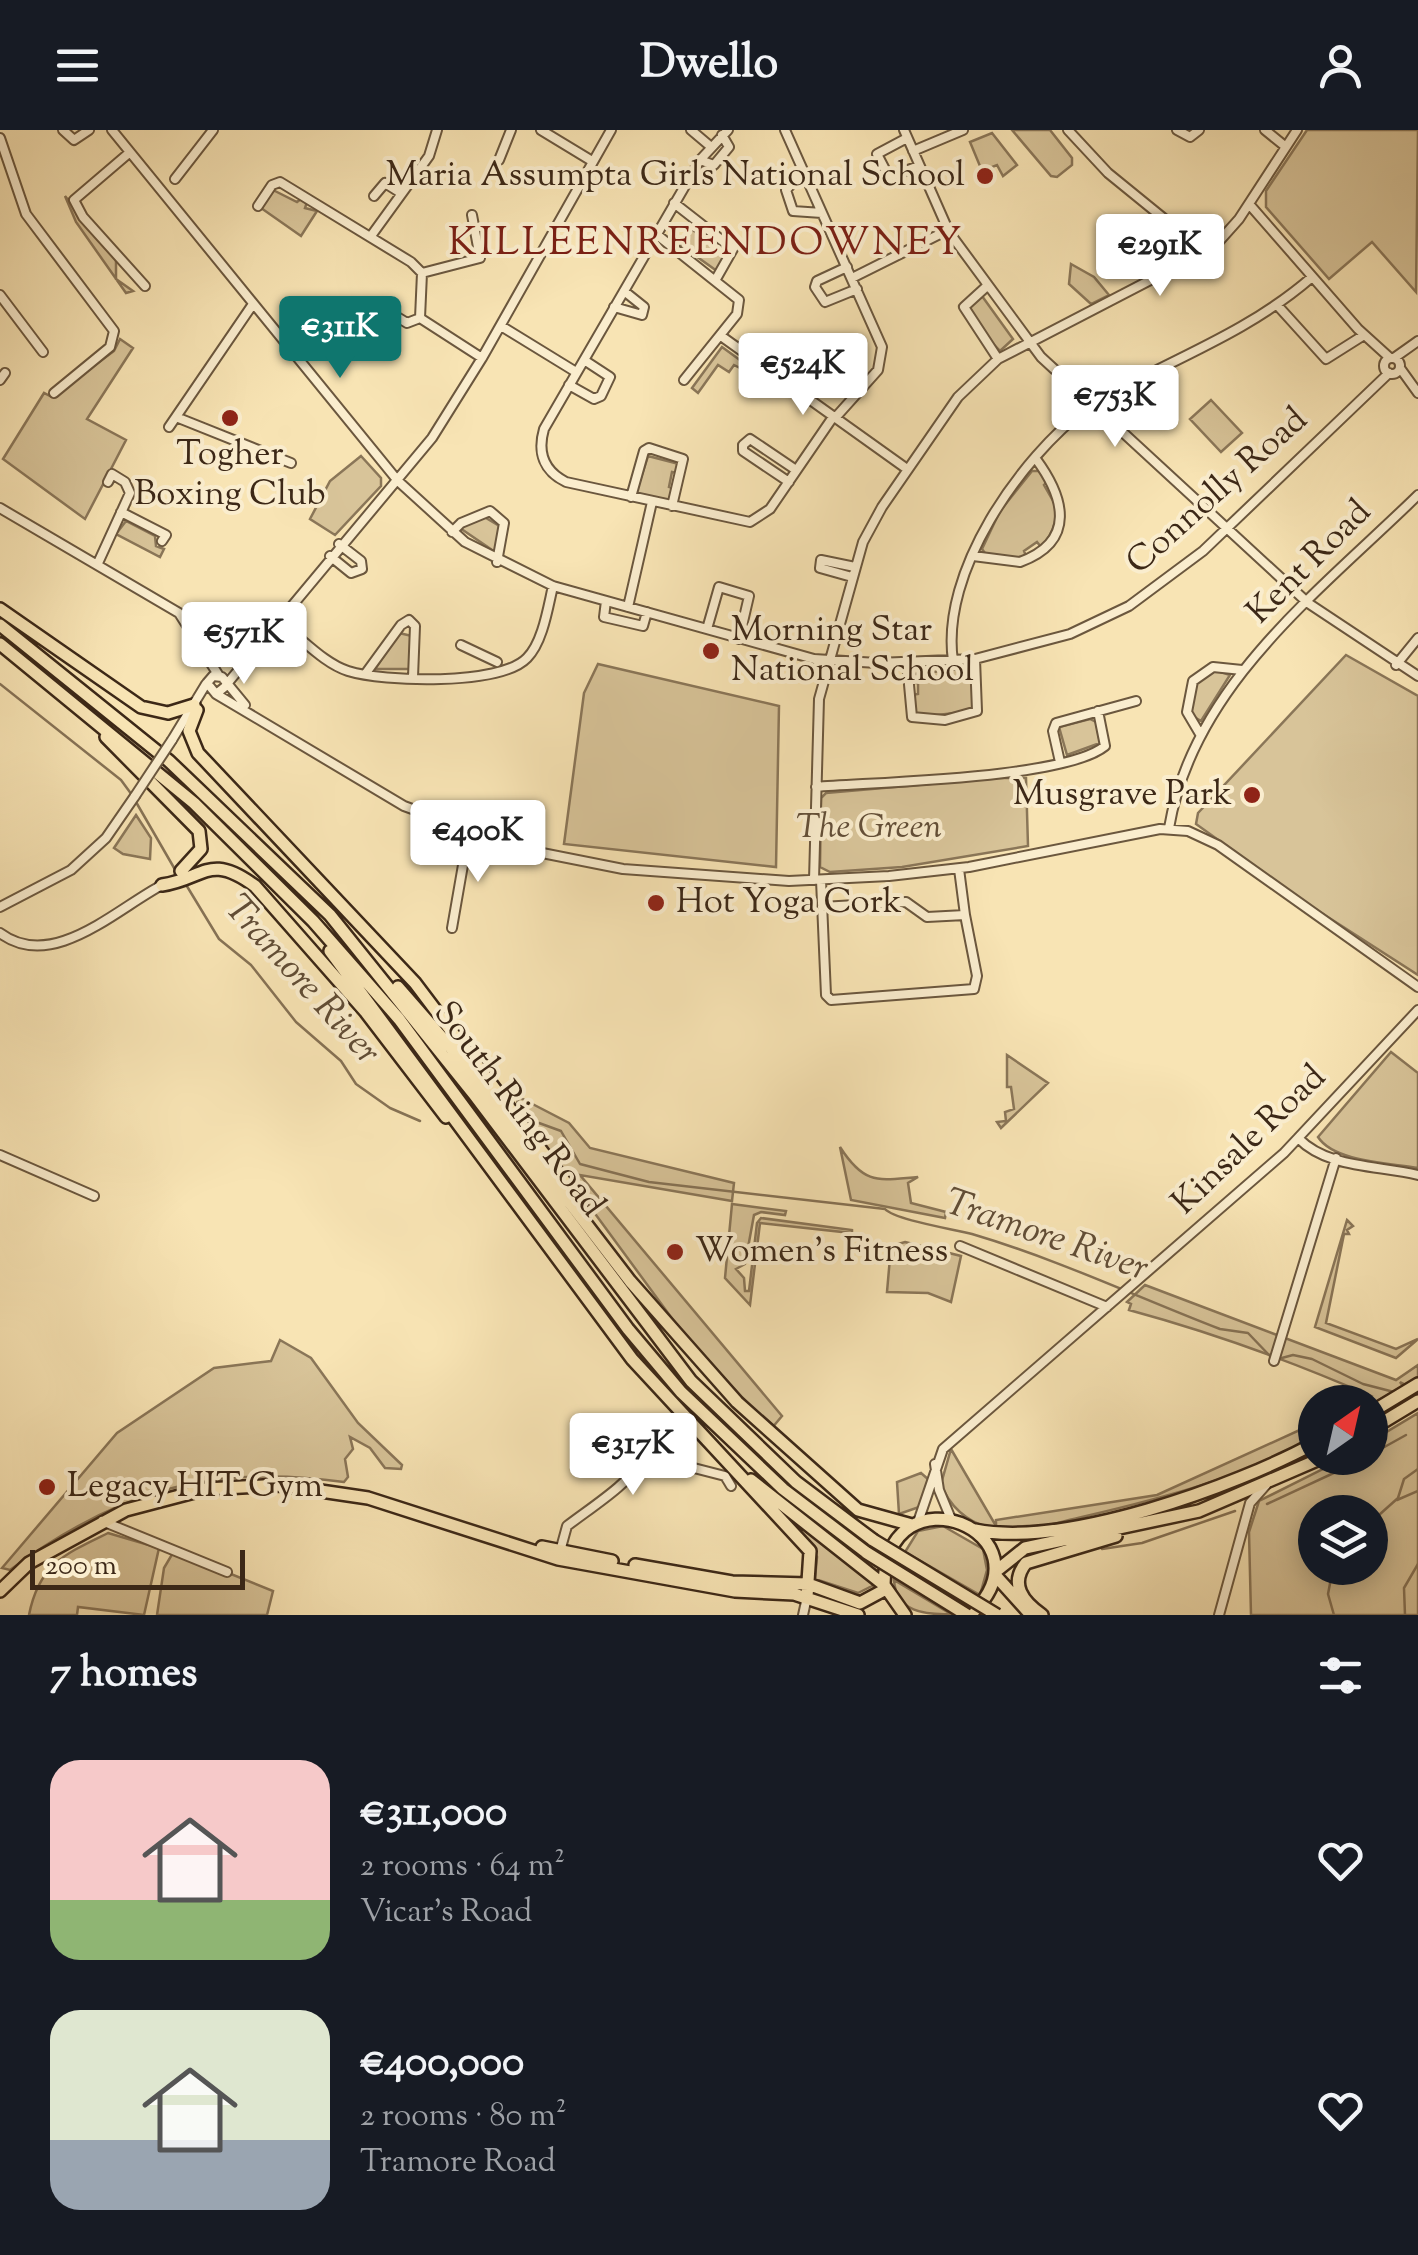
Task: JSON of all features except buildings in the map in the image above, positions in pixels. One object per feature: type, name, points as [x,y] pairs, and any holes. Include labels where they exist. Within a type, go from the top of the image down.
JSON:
[{"type":"highway","points":[[0,609],[147,710],[168,713],[196,707],[189,731],[198,753],[415,983],[535,1140],[667,1325]]},
{"type":"highway","name":"South Ring Road","points":[[0,625],[179,770],[330,915],[473,1092],[691,1381],[796,1482],[873,1540],[997,1615]]},
{"type":"highway","name":"South Ring Road","points":[[0,644],[147,762],[252,858],[313,922],[399,1019],[618,1316],[681,1392],[783,1489],[867,1553],[969,1615]]},
{"type":"highway","points":[[46,681],[164,791],[199,830],[202,840],[197,858],[162,885]]},
{"type":"highway","points":[[252,858],[350,974],[543,1239]]},
{"type":"highway","points":[[162,885],[212,869],[231,872],[255,886],[365,1011],[632,1359],[810,1551],[808,1590]]},
{"type":"highway","points":[[330,915],[451,1048],[667,1325],[763,1428],[831,1488],[875,1518],[915,1524],[952,1519],[975,1530],[1014,1536],[1124,1514],[1221,1486],[1298,1451]]},
{"type":"highway","points":[[313,922],[449,1095],[534,1226]]},
{"type":"highway","points":[[1388,1403],[1414,1395]]},
{"type":"highway","points":[[1388,1416],[1414,1395]]},
{"type":"highway","points":[[724,1458],[885,1587],[905,1615]]},
{"type":"highway","points":[[1042,1615],[1018,1589],[1019,1571],[1028,1562],[1182,1516],[1298,1470]]},
{"type":"highway","points":[[0,1590],[30,1562],[102,1521],[171,1496],[236,1485],[280,1485],[356,1494],[559,1555],[735,1591],[808,1590],[860,1603],[885,1587]]},
{"type":"highway","points":[[969,1615],[995,1574],[1025,1548],[1182,1516]]},
{"type":"highway","points":[[885,1587],[888,1558],[915,1524]]},
{"type":"highway","points":[[975,1530],[992,1554],[995,1574],[1031,1615]]},
{"type":"highway","points":[[808,1590],[858,1615]]},
{"type":"street","points":[[63,130],[74,140],[89,130]]},
{"type":"street","name":"Connolly Road","points":[[112,130],[398,482],[452,532],[497,562],[553,586],[827,660],[908,663],[974,659],[1070,634],[1142,599],[1228,529],[1418,341]]},
{"type":"street","points":[[175,178],[213,130]]},
{"type":"street","points":[[370,236],[429,156],[437,130]]},
{"type":"street","points":[[499,160],[511,130]]},
{"type":"street","points":[[540,130],[592,161]]},
{"type":"street","points":[[208,682],[223,681],[239,673],[339,544],[398,482],[482,358],[610,130]]},
{"type":"street","points":[[691,130],[710,146]]},
{"type":"street","points":[[700,160],[714,165],[730,147],[725,132],[700,160],[576,372],[544,429],[542,456],[554,474],[631,497],[750,522],[766,513],[834,417],[878,370],[882,353],[785,130]]},
{"type":"street","points":[[912,151],[964,130]]},
{"type":"street","points":[[1068,130],[1111,176],[1205,252]]},
{"type":"street","points":[[1177,130],[1190,138],[1199,130]]},
{"type":"street","points":[[1265,130],[1286,147]]},
{"type":"street","points":[[959,869],[978,976],[974,989],[831,1000],[826,995],[817,880],[818,703],[827,660],[873,520],[965,388],[998,359],[1205,252],[1224,238],[1298,130]]},
{"type":"street","points":[[918,166],[889,176],[877,154],[906,134],[948,230],[1030,344],[1308,604],[1418,676]]},
{"type":"street","points":[[0,138],[26,214],[112,326],[115,337],[110,346],[54,393]]},
{"type":"street","points":[[129,153],[74,200],[83,217],[146,286]]},
{"type":"street","points":[[804,172],[786,190],[793,211],[822,213]]},
{"type":"street","points":[[258,206],[272,185],[280,182],[370,236],[422,273],[480,258],[472,215]]},
{"type":"street","points":[[374,196],[385,183],[402,193]]},
{"type":"street","points":[[674,204],[733,250],[716,279]]},
{"type":"street","points":[[1249,204],[1418,393]]},
{"type":"street","points":[[852,278],[948,230]]},
{"type":"street","points":[[656,234],[738,296],[740,305],[722,336],[684,380]]},
{"type":"street","points":[[847,266],[817,280],[815,286],[825,302],[857,290]]},
{"type":"street","points":[[420,318],[422,273]]},
{"type":"street","points":[[953,661],[954,610],[973,556],[1000,505],[1036,458],[1092,404],[1278,306],[1312,276]]},
{"type":"street","points":[[987,286],[964,307],[998,359]]},
{"type":"street","points":[[614,307],[642,315],[644,307],[624,291]]},
{"type":"street","points":[[1,298],[43,352]]},
{"type":"street","points":[[169,426],[253,304]]},
{"type":"street","points":[[1278,306],[1326,359],[1364,336]]},
{"type":"street","points":[[389,312],[406,323],[420,318]]},
{"type":"street","points":[[420,318],[482,358]]},
{"type":"street","points":[[501,326],[576,372]]},
{"type":"street","points":[[722,336],[908,469]]},
{"type":"street","points":[[569,385],[594,400],[600,396],[610,377],[584,360]]},
{"type":"street","points":[[784,382],[806,364],[854,396]]},
{"type":"street","points":[[176,416],[290,463]]},
{"type":"street","points":[[789,482],[743,450],[746,440],[796,470]]},
{"type":"street","points":[[631,497],[644,450],[648,448],[683,459],[672,506]]},
{"type":"street","points":[[762,464],[770,452]]},
{"type":"street","points":[[973,556],[1020,562],[1041,550],[1054,534],[1060,498],[1036,458]]},
{"type":"street","points":[[98,564],[130,487],[112,474],[108,482]]},
{"type":"street","name":"Kent Road","points":[[1169,828],[1200,734],[1242,670],[1418,494]]},
{"type":"street","points":[[628,607],[652,502]]},
{"type":"street","points":[[0,508],[179,613],[223,681],[257,716]]},
{"type":"street","points":[[452,532],[461,523],[490,511],[504,522],[497,562]]},
{"type":"street","points":[[121,512],[166,535],[162,542]]},
{"type":"street","points":[[330,556],[351,573],[362,569],[361,562],[339,544]]},
{"type":"street","points":[[852,577],[820,568],[821,560],[855,567]]},
{"type":"street","points":[[279,622],[338,666],[413,677],[476,675],[526,660],[537,642],[553,586]]},
{"type":"street","points":[[707,630],[719,587],[749,596],[740,638]]},
{"type":"street","name":"Connolly Road","points":[[606,601],[604,616],[643,626],[648,612]]},
{"type":"street","points":[[366,673],[386,642],[410,620],[415,626],[413,677]]},
{"type":"street","points":[[1396,664],[1418,638]]},
{"type":"street","points":[[461,644],[497,662]]},
{"type":"street","points":[[202,651],[208,682],[215,694],[374,790],[474,833],[563,859],[722,879],[817,880],[959,869],[1169,828],[1188,831],[1227,851],[1418,987]]},
{"type":"street","points":[[476,675],[479,654]]},
{"type":"street","points":[[908,663],[912,718],[945,720],[978,711],[974,659]]},
{"type":"street","name":"Kent Road","points":[[1200,734],[1186,707],[1194,680],[1216,666],[1242,670]]},
{"type":"street","points":[[196,707],[215,694],[223,681]]},
{"type":"street","points":[[0,907],[16,895],[71,870],[96,848],[196,707],[208,682]]},
{"type":"street","points":[[1060,762],[1053,732],[1056,723],[1136,701]]},
{"type":"street","points":[[816,787],[1018,772],[1060,762],[1105,746],[1098,712]]},
{"type":"street","points":[[452,928],[463,865],[474,833]]},
{"type":"street","points":[[0,933],[27,946],[58,944],[162,885]]},
{"type":"street","points":[[0,896],[16,895]]},
{"type":"street","points":[[822,906],[906,902],[926,917],[965,915]]},
{"type":"street","name":"Kinsale Road","points":[[915,1524],[930,1498],[935,1464],[943,1449],[1298,1138],[1418,1010]]},
{"type":"street","points":[[1298,1138],[1308,1147],[1336,1158],[1418,1176]]},
{"type":"street","points":[[0,1155],[94,1196]]},
{"type":"street","points":[[1274,1361],[1336,1158]]},
{"type":"street","points":[[960,1246],[1111,1304]]},
{"type":"street","points":[[559,1555],[567,1526],[604,1502],[647,1456],[725,1476],[731,1486]]},
{"type":"street","points":[[935,1464],[939,1490],[952,1519]]},
{"type":"street","points":[[1219,1615],[1248,1509],[1268,1484]]},
{"type":"street","points":[[1216,1504],[1237,1504],[1248,1509]]},
{"type":"street","points":[[102,1521],[227,1572]]},
{"type":"street","points":[[803,1615],[808,1590]]},
{"type":"green space","points":[[1012,130],[1050,130],[1072,158],[1072,165],[1057,177],[1051,176]]},
{"type":"green space","points":[[1307,130],[1418,130],[1416,292],[1372,242],[1329,279],[1266,207],[1266,191]]},
{"type":"green space","points":[[992,133],[1017,165],[1003,176],[997,165],[982,171],[970,142]]},
{"type":"green space","points":[[273,190],[297,202],[301,199],[307,202],[305,208],[317,211],[301,236],[261,208]]},
{"type":"green space","points":[[65,196],[116,260],[116,279],[76,222]]},
{"type":"green space","points":[[690,228],[725,254],[717,271],[679,244]]},
{"type":"green space","points":[[1071,264],[1094,277],[1109,295],[1091,304],[1069,284]]},
{"type":"green space","points":[[982,296],[1013,339],[1000,351],[982,333],[969,306]]},
{"type":"green space","points":[[120,339],[133,348],[87,419],[126,440],[85,519],[3,459],[44,393],[52,397],[114,351]]},
{"type":"green space","points":[[722,347],[744,363],[740,368],[734,365],[729,372],[718,365],[698,393],[692,388]]},
{"type":"green space","points":[[1211,400],[1242,433],[1221,452],[1190,419]]},
{"type":"green space","points":[[361,456],[381,478],[381,486],[335,535],[310,519],[330,481]]},
{"type":"green space","points":[[648,456],[679,464],[677,473],[672,472],[669,487],[675,489],[670,501],[636,493]]},
{"type":"green space","points":[[1032,471],[1040,471],[1048,481],[1044,485],[1052,499],[1057,496],[1050,535],[1041,547],[1037,542],[1024,551],[1026,556],[987,556],[982,549],[1000,511]]},
{"type":"green space","points":[[481,515],[501,527],[498,554],[460,528]]},
{"type":"green space","points":[[126,521],[155,536],[156,546],[164,549],[160,557],[116,534]]},
{"type":"green space","points":[[399,633],[412,636],[410,669],[375,669]]},
{"type":"green space","points":[[1346,655],[1418,696],[1418,975],[1306,903],[1196,824],[1198,813]]},
{"type":"green space","points":[[598,664],[779,706],[776,867],[564,844],[584,693]]},
{"type":"green space","points":[[969,668],[976,703],[972,711],[920,717],[914,713],[912,695],[918,694],[918,683],[911,683],[914,674]]},
{"type":"green space","points":[[1212,669],[1230,675],[1201,721],[1191,715],[1192,694]]},
{"type":"green space","points":[[1090,719],[1096,722],[1100,743],[1067,755],[1059,727]]},
{"type":"green space","name":"The Green","points":[[1026,778],[1028,846],[902,867],[830,872],[820,867],[821,798],[826,793]]},
{"type":"green space","points":[[136,815],[151,838],[150,859],[123,854],[114,848]]},
{"type":"green space","points":[[1391,1052],[1418,1073],[1418,1168],[1336,1152],[1318,1137]]},
{"type":"green space","points":[[1007,1055],[1048,1083],[1001,1128],[997,1122],[1006,1121],[1005,1112],[1014,1109],[1011,1087],[1007,1087]]},
{"type":"green space","points":[[519,1097],[569,1123],[590,1148],[734,1183],[732,1201],[580,1175],[782,1416],[771,1429],[679,1328],[516,1106]]},
{"type":"green space","points":[[840,1147],[857,1169],[874,1178],[918,1177],[908,1183],[911,1203],[946,1212],[945,1218],[851,1200]]},
{"type":"green space","points":[[732,1204],[786,1211],[785,1215],[754,1215],[745,1264],[736,1269],[744,1278],[745,1291],[749,1291],[757,1223],[761,1218],[852,1233],[760,1223],[750,1305],[725,1278]]},
{"type":"green space","points":[[1347,1220],[1353,1226],[1347,1230],[1349,1234],[1344,1234],[1326,1323],[1396,1349],[1418,1339],[1396,1358],[1315,1327]]},
{"type":"green space","points":[[905,1242],[961,1256],[951,1302],[928,1293],[887,1292],[891,1246]]},
{"type":"green space","points":[[1145,1285],[1396,1380],[1418,1365],[1418,1377],[1406,1385],[1400,1382],[1403,1386],[1388,1395],[1388,1385],[1345,1385],[1252,1348],[1129,1310],[1131,1304],[1127,1302]]},
{"type":"green space","points":[[280,1340],[311,1358],[358,1423],[402,1465],[401,1469],[385,1468],[370,1448],[350,1437],[353,1449],[345,1459],[348,1477],[344,1482],[251,1477],[167,1489],[89,1520],[10,1570],[2,1568],[117,1433],[214,1368],[271,1361]]},
{"type":"green space","points":[[1418,1413],[1418,1615],[1251,1615],[1249,1532],[1259,1501],[1311,1475],[1388,1475],[1388,1431]]},
{"type":"green space","points":[[1298,1431],[1298,1445],[1231,1475],[1142,1502],[1037,1527],[1001,1530],[982,1525],[954,1506],[941,1484],[951,1449],[996,1526],[996,1520],[1157,1495]]},
{"type":"green space","points":[[921,1473],[929,1480],[922,1506],[899,1514],[897,1482]]},
{"type":"green space","points":[[778,1509],[873,1582],[872,1586],[858,1593],[815,1579],[817,1557]]},
{"type":"green space","points":[[943,1526],[983,1549],[987,1570],[980,1595],[905,1552],[918,1531]]},
{"type":"green space","points":[[108,1533],[159,1548],[144,1615],[78,1607],[77,1615],[29,1615],[47,1572],[67,1555]]},
{"type":"green space","points":[[174,1551],[273,1591],[267,1615],[157,1615],[164,1568]]},
{"type":"green space","points":[[894,1580],[951,1614],[931,1614],[906,1605]]},
{"type":"waterway","name":"Tramore River","points":[[0,684],[121,780],[132,795]]},
{"type":"waterway","name":"Tramore River","points":[[136,802],[177,873]]},
{"type":"waterway","name":"Tramore River","points":[[185,883],[219,939],[251,965],[296,1022],[341,1061],[356,1084],[390,1108],[420,1121]]},
{"type":"waterway","name":"Tramore River","points":[[539,1123],[561,1131],[580,1164],[649,1182],[885,1209],[1004,1244],[1220,1329],[1248,1333],[1270,1356]]},
{"type":"waterway","name":"Tramore River","points":[[1278,1359],[1293,1355],[1312,1359],[1363,1384],[1394,1392]]},
{"type":"waterway","points":[[1388,1445],[1406,1435]]},
{"type":"waterway","name":"Tramore River","points":[[1388,1507],[1398,1498],[1404,1479],[1418,1469]]},
{"type":"waterway","points":[[1267,1504],[1329,1475]]},
{"type":"waterway","name":"Tramore River","points":[[1397,1500],[1418,1491]]},
{"type":"waterway","points":[[1102,1549],[1142,1543],[1235,1511]]},
{"type":"waterway","points":[[1405,1615],[1404,1588],[1418,1564]]},
{"type":"waterway","name":"Tramore River","points":[[1330,1585],[1334,1615]]},
{"type":"place","name":"Maria Assumpta Girls National School","points":[[985,176]]},
{"type":"place","name":"Togher Boxing Club","points":[[230,418]]},
{"type":"place","name":"Morning Star National School","points":[[711,651]]},
{"type":"place","name":"Musgrave Park","points":[[1252,795]]},
{"type":"place","name":"Hot Yoga Cork","points":[[656,903]]},
{"type":"place","name":"Women's Fitness","points":[[675,1252]]},
{"type":"place","name":"Legacy HIT Gym","points":[[47,1487]]},
{"type":"district","name":"KILLEENREENDOWNEY","points":[[706,244]]}]
